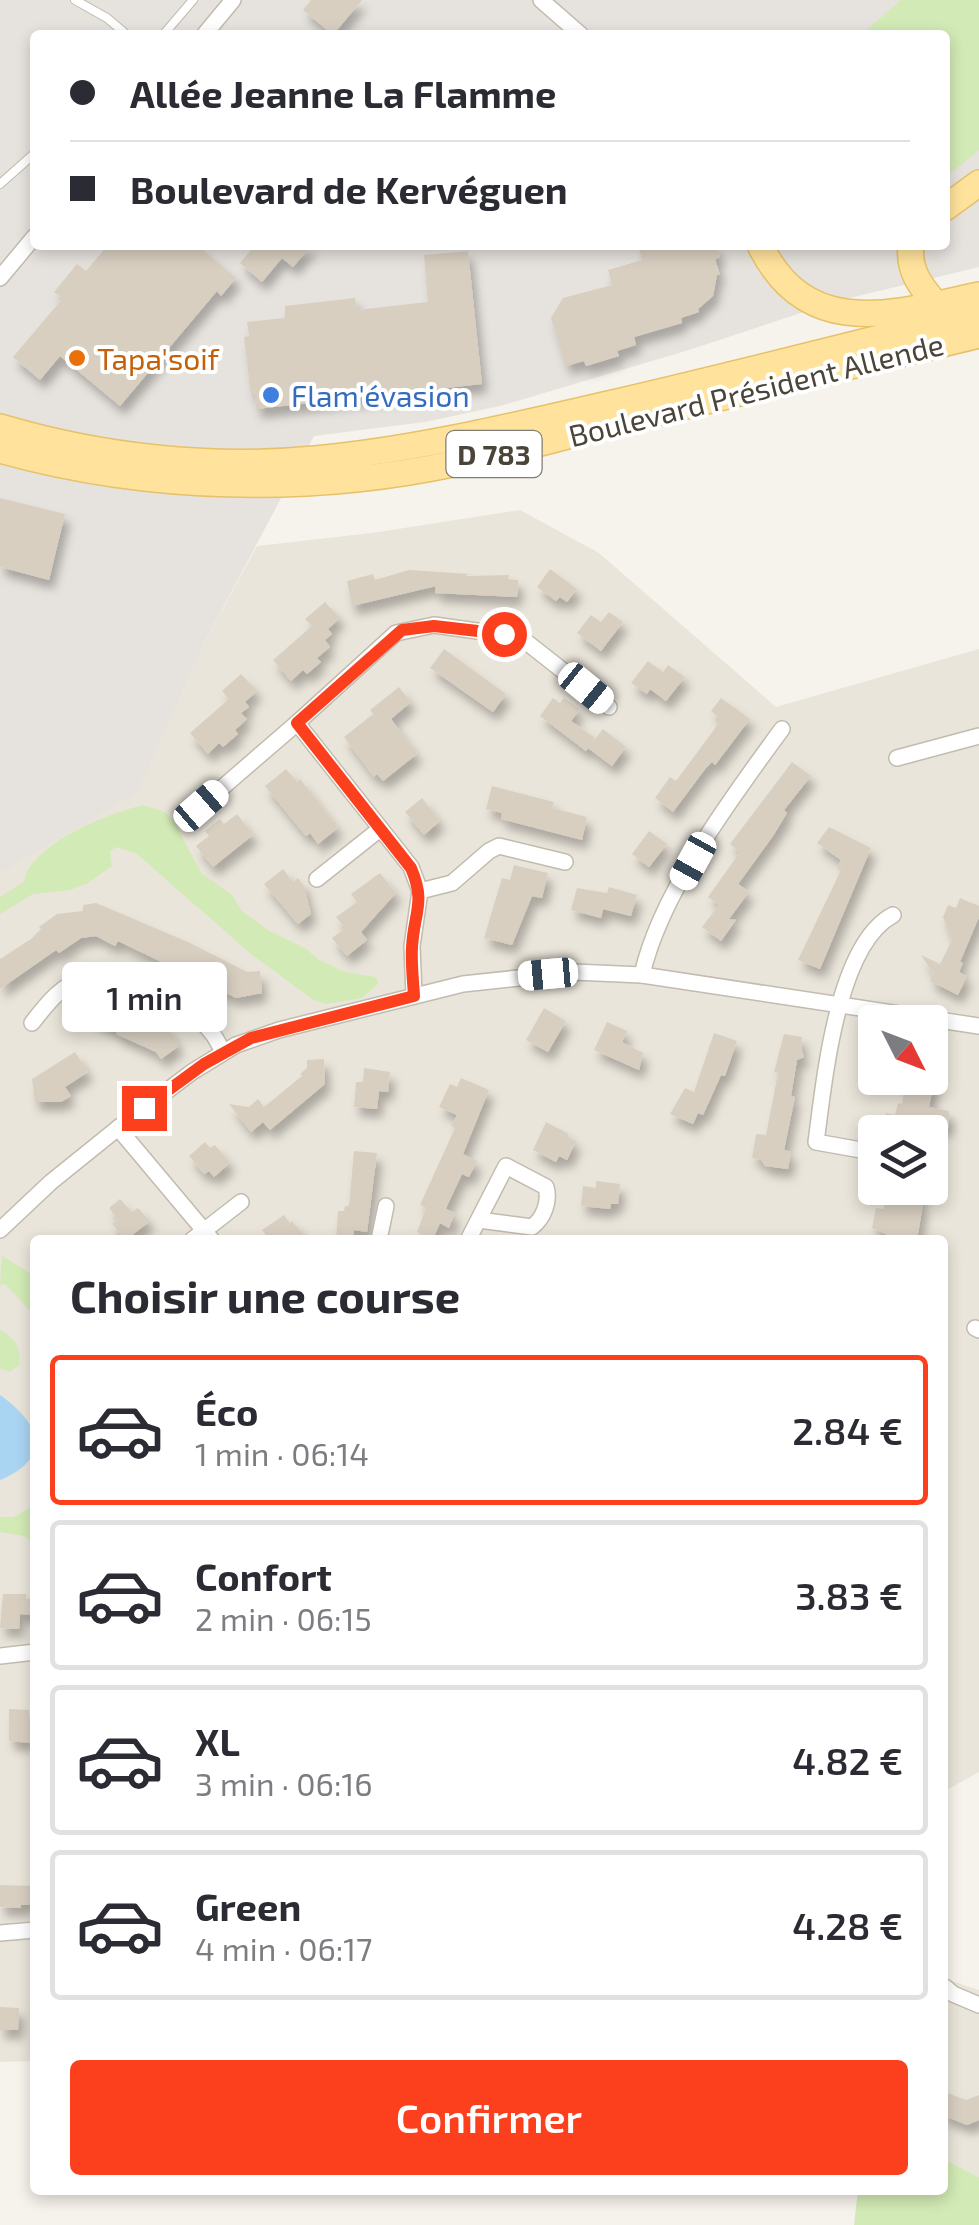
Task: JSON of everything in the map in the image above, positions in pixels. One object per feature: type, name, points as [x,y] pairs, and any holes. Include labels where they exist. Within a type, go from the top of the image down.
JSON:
[{"type":"main road","points":[[950,204],[979,183]]},
{"type":"main road","points":[[763,250],[788,286],[801,297],[828,309],[884,314],[979,295]]},
{"type":"main road","points":[[911,250],[915,277],[936,304]]},
{"type":"main road","name":"Boulevard Président Allende","points":[[0,427],[83,446],[176,459],[248,462],[337,457],[516,425],[979,313]]},
{"type":"main road","name":"Boulevard Président Allende","points":[[0,450],[95,472],[160,479],[255,484],[342,480],[455,464],[979,335]]},
{"type":"street","points":[[208,30],[233,0]]},
{"type":"street","points":[[541,0],[571,30]]},
{"type":"street","points":[[0,278],[30,242]]},
{"type":"street","points":[[201,806],[402,630],[423,626],[520,637],[609,707]]},
{"type":"street","points":[[297,723],[411,868],[420,891],[412,946],[414,996]]},
{"type":"street","points":[[642,975],[650,948],[708,836],[782,729]]},
{"type":"street","points":[[897,758],[979,736]]},
{"type":"street","points":[[318,879],[380,829]]},
{"type":"street","points":[[420,891],[452,883],[499,846],[565,862]]},
{"type":"street","points":[[858,1149],[816,1142],[840,1003],[872,932],[893,915]]},
{"type":"street","points":[[0,1230],[118,1128],[223,1052],[262,1034],[482,980],[574,972],[642,975],[979,1026]]},
{"type":"street","points":[[32,1022],[62,990],[96,976],[197,1017],[223,1052]]},
{"type":"street","points":[[118,1128],[201,1235]]},
{"type":"street","points":[[471,1235],[506,1166],[546,1187],[546,1204],[532,1227],[480,1220]]},
{"type":"street","points":[[205,1235],[241,1202]]},
{"type":"street","points":[[380,1235],[386,1206]]},
{"type":"street","points":[[0,1656],[30,1653]]},
{"type":"street","points":[[0,1934],[30,1931]]},
{"type":"street","points":[[948,1990],[979,2005]]},
{"type":"lane","points":[[75,0],[121,30]]},
{"type":"lane","points":[[167,30],[193,0]]},
{"type":"lane","points":[[0,184],[30,157]]},
{"type":"shaded area","points":[[0,0],[979,0],[979,267],[837,301],[500,406],[425,422],[314,436],[200,651],[137,793],[0,873]]},
{"type":"shaded area","points":[[520,510],[599,553],[776,707],[979,649],[979,1772],[948,1789],[948,1235],[30,1235],[30,2061],[0,2062],[0,873],[25,857],[200,651],[257,546]]},
{"type":"shaded area","points":[[948,1980],[979,1990],[979,2177],[948,2162]]},
{"type":"green space","points":[[901,0],[979,0],[979,150],[950,174],[950,30],[867,30]]},
{"type":"green space","points":[[143,805],[165,812],[175,823],[201,873],[232,895],[242,911],[319,960],[345,972],[376,977],[378,984],[362,998],[326,1004],[312,999],[251,954],[137,854],[117,847],[110,851],[112,866],[88,883],[70,890],[33,894],[0,914],[0,897],[24,882],[30,868],[56,843],[92,823]]},
{"type":"green space","points":[[2,1256],[30,1273],[30,1311],[5,1284],[0,1285]]},
{"type":"green space","points":[[0,1330],[18,1348],[19,1365],[10,1372],[0,1368]]},
{"type":"green space","points":[[30,1508],[30,1540],[0,1532],[0,1517],[14,1517]]},
{"type":"green space","points":[[948,2162],[979,2177],[979,2225],[854,2225],[857,2195],[948,2195]]},
{"type":"water","points":[[0,1395],[30,1426],[30,1458],[0,1480]]},
{"type":"building","points":[[311,0],[362,0],[337,30],[327,30],[303,10]]},
{"type":"building","points":[[104,250],[203,250],[236,278],[221,296],[217,291],[120,406],[60,356],[40,380],[13,357],[63,298],[54,292],[77,264],[86,271]]},
{"type":"building","points":[[251,250],[308,250],[293,267],[282,258],[262,282],[240,263]]},
{"type":"building","points":[[639,250],[718,250],[720,257],[715,259],[720,275],[713,296],[699,312],[681,318],[682,323],[634,337],[636,345],[617,351],[619,356],[586,366],[584,361],[566,366],[551,318],[563,298],[612,285],[608,270],[642,260]]},
{"type":"building","points":[[468,251],[482,384],[256,409],[244,337],[249,336],[247,322],[285,318],[285,306],[355,298],[357,310],[428,302],[424,255]]},
{"type":"building","points":[[0,498],[65,514],[49,580],[0,567]]},
{"type":"building","points":[[550,569],[577,589],[567,602],[560,597],[556,601],[537,587]]},
{"type":"building","points":[[409,570],[469,574],[466,576],[509,575],[508,579],[518,580],[517,597],[435,593],[436,586],[352,606],[347,581],[373,574],[375,580]]},
{"type":"building","points":[[325,602],[340,618],[328,629],[332,634],[325,640],[330,647],[317,658],[321,662],[291,681],[273,660],[312,626],[305,619]]},
{"type":"building","points":[[609,612],[623,622],[601,651],[577,633],[591,615],[601,622]]},
{"type":"building","points":[[444,649],[506,694],[493,712],[430,668]]},
{"type":"building","points":[[648,661],[663,672],[668,665],[685,677],[666,701],[650,689],[647,694],[631,683]]},
{"type":"building","points":[[241,674],[257,691],[245,702],[249,707],[241,713],[247,719],[235,730],[238,734],[223,747],[219,743],[208,754],[190,733],[229,699],[222,691]]},
{"type":"building","points":[[399,687],[411,702],[391,719],[417,754],[383,781],[377,774],[374,777],[344,737]]},
{"type":"building","points":[[553,698],[560,703],[564,698],[580,709],[571,721],[595,738],[589,747],[603,729],[626,747],[612,766],[540,716]]},
{"type":"building","points":[[721,698],[750,719],[673,812],[655,798],[670,777],[676,781],[716,727],[720,719],[711,711]]},
{"type":"building","points":[[792,762],[811,776],[784,810],[787,813],[773,836],[738,884],[749,892],[729,919],[736,920],[721,941],[702,927],[719,905],[708,897],[740,852],[730,844]]},
{"type":"building","points":[[286,769],[297,782],[300,779],[338,828],[318,844],[310,833],[306,836],[265,786]]},
{"type":"building","points":[[492,786],[554,802],[552,808],[587,817],[582,840],[501,819],[502,813],[486,809]]},
{"type":"building","points":[[422,798],[440,821],[424,835],[405,812]]},
{"type":"building","points":[[237,814],[253,835],[213,867],[196,846],[209,836],[205,831],[220,819],[224,824]]},
{"type":"building","points":[[829,827],[871,848],[820,969],[798,960],[841,870],[837,869],[841,860],[817,843]]},
{"type":"building","points":[[649,831],[667,844],[649,867],[632,854]]},
{"type":"building","points":[[514,865],[548,873],[542,898],[532,896],[512,945],[484,938],[502,878],[510,880]]},
{"type":"building","points":[[283,869],[293,882],[298,878],[304,886],[311,914],[298,924],[264,884]]},
{"type":"building","points":[[380,873],[396,893],[361,932],[367,940],[347,956],[332,938],[345,928],[336,917],[357,902],[351,894]]},
{"type":"building","points":[[609,887],[637,895],[631,916],[603,909],[601,918],[571,910],[577,888],[607,893]]},
{"type":"building","points":[[960,898],[979,906],[979,917],[960,962],[963,963],[959,972],[967,976],[958,995],[930,981],[933,973],[921,955],[940,964],[952,940],[943,917],[948,905],[956,908]]},
{"type":"building","points":[[96,903],[247,972],[260,971],[262,993],[236,998],[118,941],[115,946],[96,936],[81,938],[59,953],[56,950],[0,989],[0,959],[31,939],[39,927],[57,914],[83,911],[83,905]]},
{"type":"building","points":[[102,999],[169,1029],[179,1046],[161,1059],[156,1052],[116,1034],[117,1031],[92,1019]]},
{"type":"building","points":[[544,1008],[566,1021],[548,1052],[526,1040]]},
{"type":"building","points":[[607,1022],[627,1031],[622,1042],[643,1053],[639,1070],[594,1050]]},
{"type":"building","points":[[714,1033],[737,1041],[725,1076],[721,1075],[703,1115],[698,1113],[693,1124],[670,1114],[685,1088],[694,1092]]},
{"type":"building","points":[[784,1034],[802,1037],[804,1057],[797,1060],[791,1096],[795,1097],[784,1150],[791,1152],[788,1169],[765,1166],[761,1160],[752,1158],[756,1134],[766,1135],[778,1073],[774,1072]]},
{"type":"building","points":[[75,1052],[88,1072],[65,1087],[71,1096],[61,1102],[35,1102],[32,1079]]},
{"type":"building","points":[[324,1059],[325,1084],[270,1130],[263,1122],[251,1132],[229,1104],[249,1107],[258,1099],[264,1107],[302,1076],[307,1060]]},
{"type":"building","points":[[364,1068],[390,1072],[388,1092],[379,1091],[377,1109],[354,1107],[356,1082],[363,1082]]},
{"type":"building","points":[[461,1078],[489,1090],[463,1154],[477,1161],[469,1177],[462,1174],[447,1206],[455,1213],[449,1228],[440,1223],[435,1235],[424,1235],[417,1232],[426,1208],[420,1205],[455,1128],[451,1126],[457,1115],[439,1107],[450,1084],[457,1087]]},
{"type":"building","points":[[903,1095],[931,1095],[929,1107],[949,1111],[948,1128],[948,1115],[895,1115],[898,1103],[902,1104]]},
{"type":"building","points":[[546,1122],[576,1141],[567,1160],[559,1156],[556,1162],[533,1150]]},
{"type":"building","points":[[205,1142],[210,1148],[215,1145],[230,1163],[214,1177],[209,1171],[204,1174],[189,1156]]},
{"type":"building","points":[[354,1151],[377,1153],[367,1232],[354,1230],[354,1235],[336,1235],[338,1211],[349,1206]]},
{"type":"building","points":[[596,1181],[620,1184],[618,1204],[611,1204],[610,1209],[581,1206],[583,1186],[596,1188]]},
{"type":"building","points":[[120,1199],[132,1212],[138,1208],[150,1221],[132,1235],[122,1235],[112,1224],[118,1219],[109,1208]]},
{"type":"building","points":[[923,1205],[918,1235],[886,1235],[872,1228],[876,1208]]},
{"type":"building","points":[[284,1215],[304,1235],[266,1235],[262,1230]]},
{"type":"building","points":[[3,1594],[26,1594],[30,1615],[20,1614],[19,1629],[0,1628]]},
{"type":"building","points":[[9,1709],[29,1710],[30,1743],[9,1741]]},
{"type":"building","points":[[0,1885],[30,1886],[30,1905],[0,1907]]},
{"type":"building","points":[[0,2007],[19,2008],[18,2030],[0,2030]]},
{"type":"building","points":[[948,2093],[966,2100],[979,2095],[979,2120],[967,2125],[948,2117]]},
{"type":"place","name":"Tapa'soif","points":[[77,358]]},
{"type":"place","name":"Flam'évasion","points":[[271,395]]},
{"type":"route","points":[[144,1108],[204,1064],[251,1038],[414,996],[412,946],[420,891],[411,868],[297,723],[402,630],[434,626],[504,634]]}]
